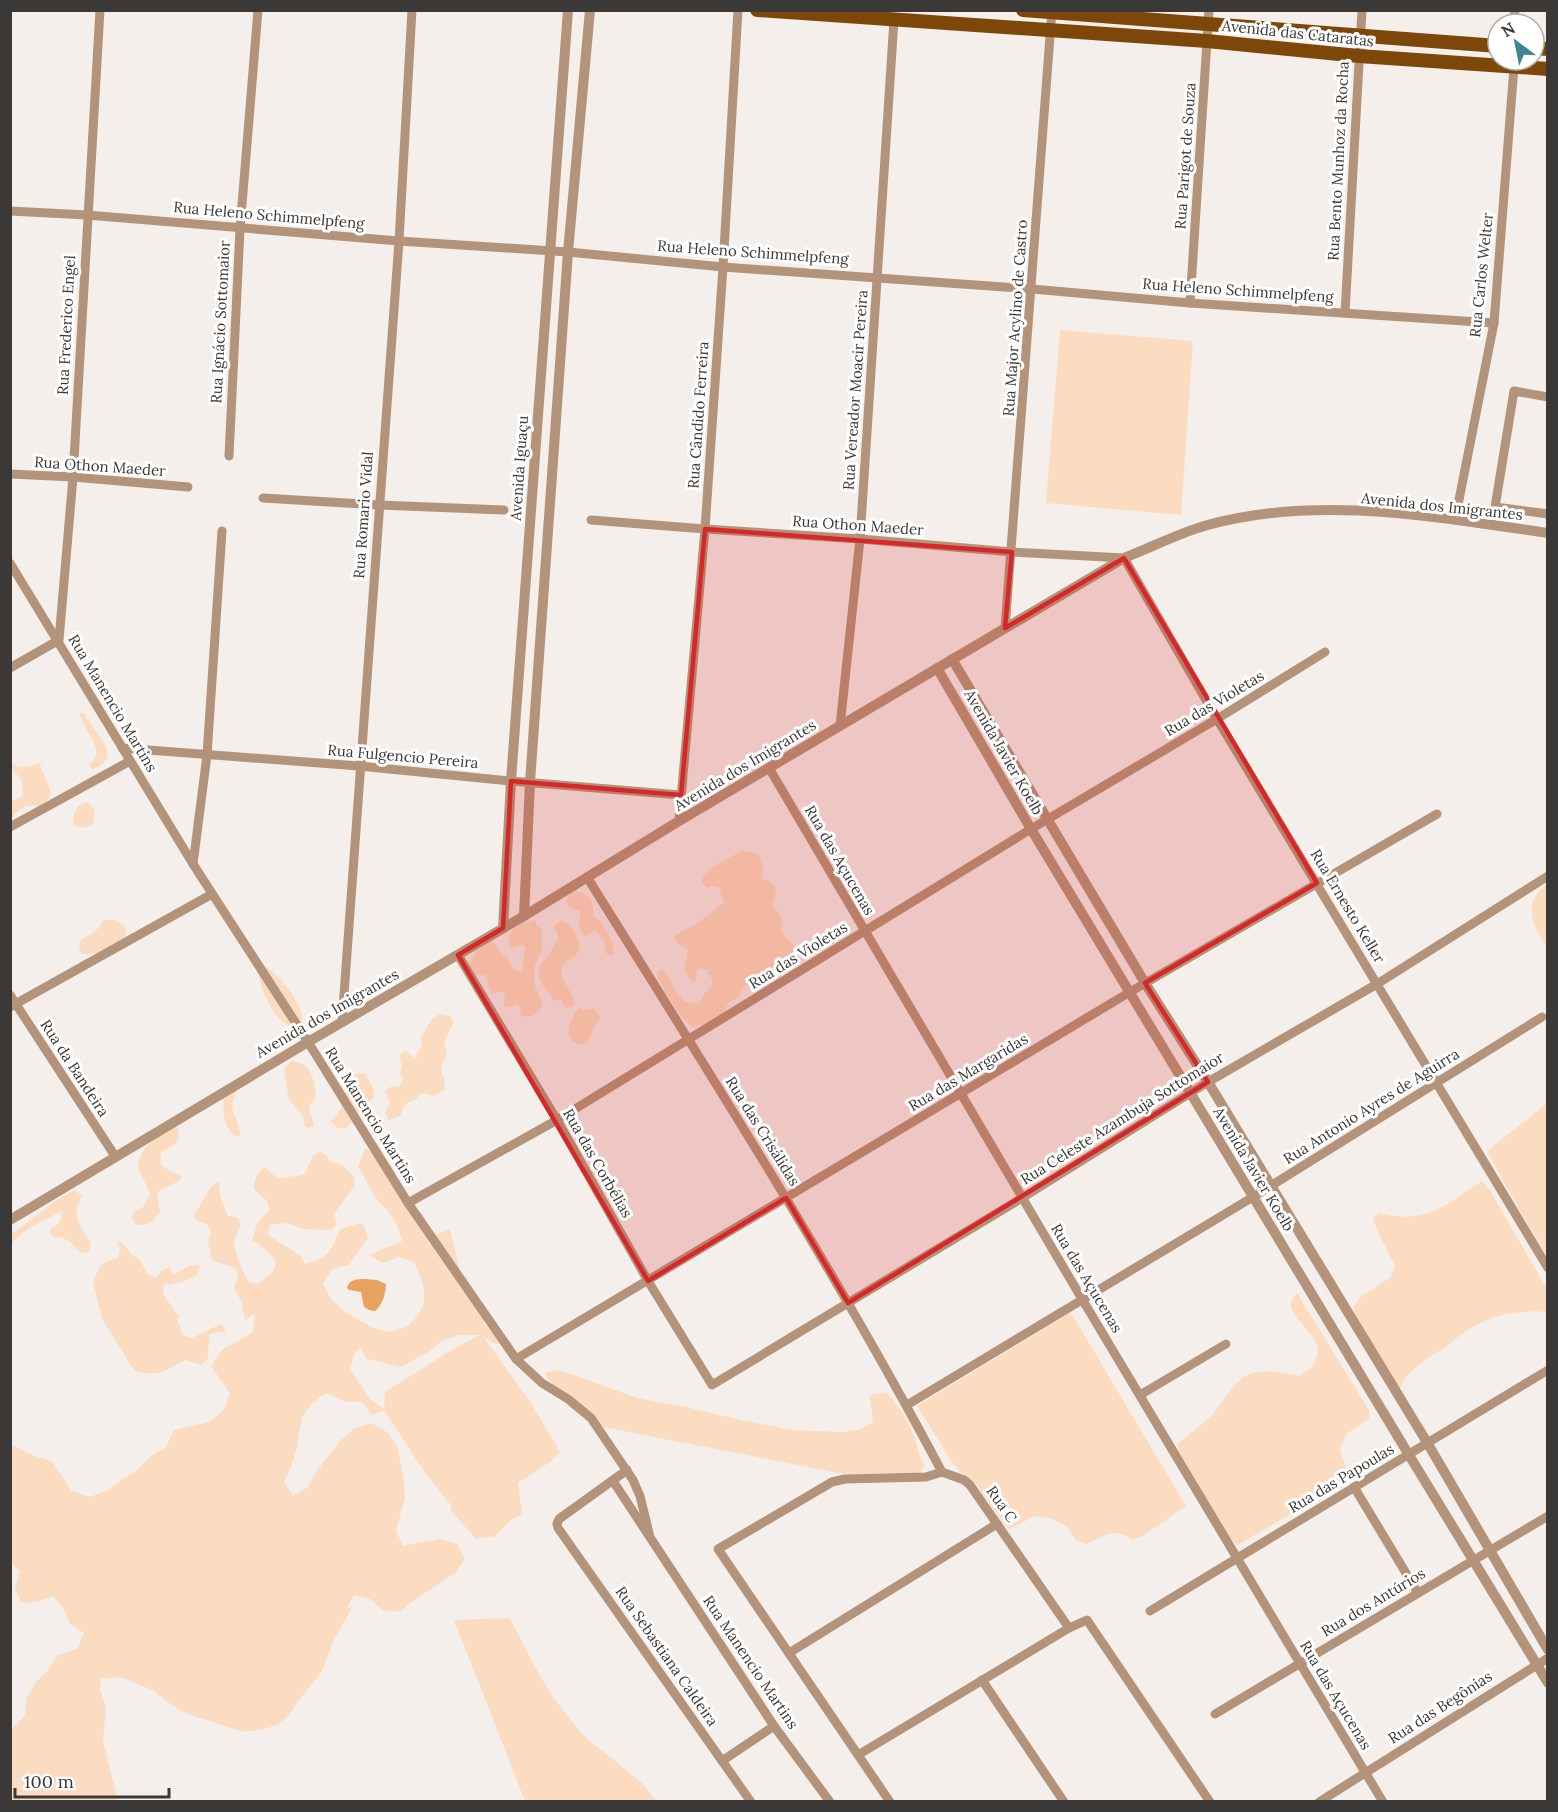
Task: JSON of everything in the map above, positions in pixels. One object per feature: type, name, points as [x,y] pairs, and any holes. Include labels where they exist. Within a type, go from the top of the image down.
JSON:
[{"type":"main road","name":"Avenida das Cataratas","points":[[757,10],[1207,41],[1359,56],[1486,65]]},
{"type":"main road","name":"Avenida das Cataratas","points":[[1023,10],[1208,17],[1360,37],[1486,45]]},
{"type":"street","name":"Rua Frederico Engel","points":[[59,640],[73,477],[100,10]]},
{"type":"street","name":"Rua Ignácio Sottomaior","points":[[229,456],[240,229],[258,10]]},
{"type":"street","name":"Rua Romario Vidal","points":[[342,1022],[399,241],[412,10]]},
{"type":"street","name":"Avenida Iguaçu","points":[[503,928],[511,781],[568,10]]},
{"type":"street","points":[[524,916],[530,782],[568,252],[590,10]]},
{"type":"street","name":"Rua Cândido Ferreira","points":[[679,821],[705,530],[738,10]]},
{"type":"street","name":"Rua Bento Munhoz da Rocha","points":[[1345,313],[1362,10]]},
{"type":"street","name":"Rua Major Acylino de Castro","points":[[1005,628],[1052,11]]},
{"type":"street","name":"Rua Parigot de Souza","points":[[1190,303],[1208,17]]},
{"type":"street","name":"Rua Vereador Moacir Pereira","points":[[840,726],[860,539],[894,20]]},
{"type":"street","name":"Rua Carlos Welter","points":[[1455,520],[1494,323],[1514,72]]},
{"type":"street","name":"Rua Heleno Schimmelpfeng","points":[[10,211],[87,215],[399,241],[551,250],[723,267],[877,277],[1190,303],[1494,323]]},
{"type":"street","points":[[1548,397],[1514,391],[1496,507],[1548,514]]},
{"type":"street","name":"Rua Othon Maeder","points":[[10,474],[188,487]]},
{"type":"street","points":[[263,498],[504,510]]},
{"type":"street","name":"Avenida dos Imigrantes","points":[[10,1220],[1124,558],[1203,526],[1264,513],[1326,510],[1390,513],[1548,533]]},
{"type":"street","name":"Rua Othon Maeder","points":[[591,520],[1011,552],[1124,558]]},
{"type":"street","points":[[193,864],[207,755],[222,531]]},
{"type":"street","name":"Rua Ernesto Keller","points":[[1124,558],[1217,719],[1548,1268]]},
{"type":"street","name":"Rua Manencio Martins","points":[[10,563],[59,640],[193,864],[408,1203],[516,1359],[542,1383],[568,1399],[591,1418],[627,1470],[640,1496],[650,1537]]},
{"type":"street","points":[[10,668],[59,640]]},
{"type":"street","name":"Rua das Violetas","points":[[408,1203],[557,1120],[689,1041],[1031,828],[1217,719],[1325,652]]},
{"type":"street","name":"Avenida Javier Koelb","points":[[952,659],[1145,983],[1208,1082],[1428,1444],[1548,1650]]},
{"type":"street","name":"Avenida Javier Koelb","points":[[937,668],[1190,1093],[1548,1683]]},
{"type":"street","name":"Rua Fulgencio Pereira","points":[[122,748],[359,766],[681,795]]},
{"type":"street","points":[[10,827],[130,761]]},
{"type":"street","name":"Rua das Açucenas","points":[[769,768],[1022,1198],[1383,1802]]},
{"type":"street","name":"Rua das Margaridas","points":[[516,1359],[1145,983],[1437,814]]},
{"type":"street","name":"Rua Celeste Azambuja Sottomaior","points":[[712,1385],[1022,1198],[1208,1082],[1377,984],[1548,876]]},
{"type":"street","name":"Rua das Crisálidas","points":[[587,877],[786,1198],[907,1405]]},
{"type":"street","points":[[12,1002],[212,894]]},
{"type":"street","name":"Rua das Corbélias","points":[[458,955],[557,1120],[648,1281],[712,1385]]},
{"type":"street","name":"Rua da Bandeira","points":[[12,1002],[115,1156]]},
{"type":"street","name":"Rua Antonio Ayres de Aguirra","points":[[907,1405],[1253,1197],[1542,1017]]},
{"type":"street","points":[[1140,1395],[1226,1344]]},
{"type":"street","name":"Rua das Papoulas","points":[[1150,1611],[1548,1370]]},
{"type":"street","points":[[890,1802],[718,1549],[832,1482],[845,1479],[926,1477],[942,1472],[907,1405]]},
{"type":"street","points":[[613,1481],[627,1470]]},
{"type":"street","name":"Rua C","points":[[942,1472],[964,1480],[970,1485],[1069,1628]]},
{"type":"street","name":"Rua Manencio Martins","points":[[613,1481],[774,1726],[830,1802]]},
{"type":"street","name":"Rua Sebastiana Caldeira","points":[[613,1481],[559,1519],[558,1528],[751,1802]]},
{"type":"street","points":[[1354,1487],[1418,1593]]},
{"type":"street","name":"Rua dos Antúrios","points":[[1215,1714],[1548,1516]]},
{"type":"street","points":[[789,1653],[997,1524]]},
{"type":"street","points":[[858,1755],[1069,1628],[1087,1620],[1210,1802]]},
{"type":"street","name":"Rua das Begônias","points":[[1319,1802],[1548,1658]]},
{"type":"street","points":[[982,1680],[1064,1802]]},
{"type":"street","points":[[722,1761],[774,1726]]},
{"type":"highlighted area","points":[[705,529],[1012,552],[1005,628],[1124,558],[1317,883],[1145,983],[1208,1082],[848,1303],[786,1198],[648,1281],[458,955],[503,928],[511,781],[681,795]]},
{"type":"shaded area","points":[[1060,330],[1193,341],[1181,515],[1046,503]]},
{"type":"shaded area","points":[[79,713],[84,713],[107,751],[107,758],[102,764],[92,769],[89,766],[95,758],[96,748]]},
{"type":"shaded area","points":[[10,761],[20,767],[40,763],[51,795],[46,802],[39,806],[23,808],[11,819],[11,801],[22,797],[23,790],[21,780]]},
{"type":"shaded area","points":[[86,802],[95,811],[93,824],[85,828],[76,827],[73,823],[74,814],[78,806]]},
{"type":"shaded area","points":[[742,851],[756,853],[760,856],[763,868],[762,878],[775,887],[776,893],[772,905],[781,916],[782,933],[794,946],[793,963],[788,971],[779,975],[752,981],[742,989],[739,997],[728,1003],[725,1012],[706,1024],[693,1027],[683,1018],[672,1002],[657,973],[662,969],[679,996],[690,1003],[698,1004],[711,988],[713,980],[708,970],[699,968],[696,980],[693,982],[684,971],[688,950],[675,939],[676,935],[696,924],[725,902],[720,895],[722,891],[720,888],[712,886],[707,888],[703,883],[703,878],[714,867]]},
{"type":"shaded area","points":[[1547,884],[1547,947],[1533,921],[1532,907],[1533,900]]},
{"type":"shaded area","points":[[575,890],[591,899],[593,916],[602,923],[612,942],[614,953],[610,956],[605,952],[605,943],[597,931],[586,936],[580,930],[580,911],[570,907],[566,901],[569,894]]},
{"type":"shaded area","points":[[113,919],[124,926],[126,935],[106,950],[82,954],[79,950],[80,941],[96,930],[102,921]]},
{"type":"shaded area","points":[[536,920],[536,925],[543,930],[542,947],[534,970],[535,987],[542,1005],[535,1014],[521,1016],[520,1007],[517,1004],[504,1006],[505,993],[501,991],[493,993],[484,975],[474,975],[470,965],[477,948],[488,941],[493,941],[502,955],[507,956],[512,968],[520,972],[523,969],[525,947],[522,944],[515,948],[510,947],[509,937],[520,925]]},
{"type":"shaded area","points":[[560,921],[570,927],[580,945],[577,953],[565,962],[561,972],[575,1002],[573,1006],[566,1008],[560,999],[554,1001],[539,975],[540,966],[559,938],[554,926]]},
{"type":"shaded area","points":[[264,965],[293,995],[301,1011],[303,1026],[287,1024],[271,1008],[258,973]]},
{"type":"shaded area","points":[[579,1008],[588,1010],[593,1008],[600,1017],[588,1042],[582,1045],[575,1043],[569,1035],[572,1018]]},
{"type":"shaded area","points":[[440,1014],[450,1016],[453,1021],[445,1040],[447,1056],[441,1070],[445,1089],[434,1096],[420,1094],[416,1099],[405,1104],[400,1116],[389,1120],[385,1113],[390,1101],[385,1091],[392,1086],[399,1087],[403,1079],[400,1073],[402,1066],[399,1056],[406,1050],[417,1058],[417,1052],[422,1046],[421,1037],[432,1019]]},
{"type":"shaded area","points":[[291,1061],[304,1065],[313,1079],[316,1097],[310,1105],[314,1125],[310,1128],[305,1127],[303,1116],[289,1099],[284,1072]]},
{"type":"shaded area","points":[[365,1073],[373,1088],[374,1097],[345,1129],[336,1127],[331,1121],[342,1106],[349,1079],[356,1074]]},
{"type":"shaded area","points":[[238,1089],[232,1103],[240,1135],[235,1137],[226,1125],[223,1099]]},
{"type":"shaded area","points":[[1547,1103],[1547,1256],[1487,1151]]},
{"type":"shaded area","points":[[175,1126],[179,1130],[178,1139],[174,1145],[161,1153],[160,1162],[162,1166],[182,1177],[157,1194],[160,1212],[155,1218],[148,1223],[137,1225],[131,1217],[143,1207],[150,1195],[139,1168],[141,1155],[145,1148]]},
{"type":"shaded area","points":[[365,1149],[382,1154],[393,1168],[398,1186],[409,1203],[423,1214],[429,1230],[428,1248],[433,1236],[450,1229],[462,1281],[482,1308],[484,1325],[513,1343],[496,1344],[483,1336],[531,1403],[560,1452],[550,1462],[518,1483],[522,1514],[511,1520],[495,1536],[476,1539],[451,1511],[451,1505],[425,1473],[384,1410],[372,1415],[362,1402],[345,1402],[326,1393],[312,1404],[302,1417],[296,1450],[284,1482],[293,1496],[308,1487],[316,1472],[340,1441],[353,1429],[371,1423],[387,1432],[397,1446],[405,1498],[396,1531],[403,1546],[439,1539],[457,1544],[465,1559],[455,1573],[400,1612],[383,1610],[370,1599],[354,1595],[346,1609],[352,1607],[334,1640],[321,1673],[290,1714],[277,1725],[261,1730],[244,1732],[196,1717],[179,1710],[152,1690],[120,1677],[101,1679],[100,1690],[106,1706],[103,1741],[118,1801],[11,1802],[11,1730],[25,1716],[26,1699],[36,1682],[58,1655],[77,1649],[84,1633],[70,1624],[64,1609],[53,1596],[37,1602],[21,1603],[15,1588],[20,1571],[11,1562],[10,1444],[52,1461],[71,1490],[89,1497],[106,1491],[137,1470],[151,1456],[166,1447],[174,1430],[210,1422],[224,1410],[230,1393],[211,1366],[222,1350],[253,1332],[255,1315],[251,1315],[245,1321],[242,1303],[234,1288],[238,1276],[235,1268],[212,1260],[208,1242],[211,1232],[207,1224],[193,1217],[211,1187],[219,1181],[221,1199],[228,1216],[237,1217],[241,1225],[234,1242],[235,1250],[249,1282],[258,1284],[273,1272],[276,1263],[266,1250],[252,1241],[257,1224],[269,1210],[268,1202],[254,1189],[256,1176],[265,1167],[278,1179],[305,1174],[312,1157],[319,1151],[331,1162],[340,1164],[353,1175],[355,1185],[334,1214],[337,1224],[331,1230],[304,1229],[287,1223],[269,1225],[268,1235],[301,1256],[305,1264],[319,1259],[328,1252],[340,1229],[363,1224],[368,1238],[349,1265],[332,1269],[323,1284],[331,1299],[344,1311],[373,1328],[390,1332],[409,1326],[423,1304],[424,1292],[421,1280],[414,1262],[399,1257],[383,1263],[369,1255],[402,1241],[397,1225],[375,1197],[358,1166]],"holes":[[[460,1335],[480,1335],[453,1349],[385,1392],[384,1409],[370,1399],[350,1369],[354,1354],[360,1348],[367,1359],[401,1367],[430,1351],[443,1340]]]},
{"type":"shaded area","points":[[1482,1181],[1489,1189],[1547,1289],[1547,1312],[1514,1313],[1483,1322],[1463,1333],[1420,1364],[1404,1380],[1401,1387],[1396,1387],[1356,1319],[1353,1308],[1359,1298],[1391,1277],[1395,1266],[1373,1218],[1379,1213],[1409,1216],[1434,1210],[1446,1205]]},
{"type":"shaded area","points":[[75,1190],[82,1196],[77,1216],[91,1244],[89,1253],[80,1252],[65,1239],[53,1237],[49,1230],[61,1220],[61,1211],[28,1229],[11,1244],[11,1234]]},
{"type":"shaded area","points":[[117,1240],[139,1259],[148,1274],[156,1278],[161,1271],[169,1267],[173,1275],[191,1265],[200,1266],[197,1275],[182,1282],[164,1285],[163,1294],[179,1317],[177,1319],[183,1335],[192,1338],[221,1324],[226,1331],[209,1334],[208,1359],[201,1365],[185,1360],[167,1370],[149,1373],[135,1371],[130,1364],[102,1319],[93,1282],[101,1264],[118,1258],[120,1249]]},
{"type":"shaded area","points":[[377,1280],[386,1284],[383,1299],[375,1311],[364,1307],[361,1292],[347,1288],[352,1281]]},
{"type":"shaded area","points":[[1297,1293],[1370,1412],[1369,1419],[1346,1434],[1340,1450],[1346,1467],[1341,1484],[1238,1545],[1232,1541],[1221,1524],[1177,1445],[1213,1414],[1233,1387],[1247,1375],[1266,1371],[1299,1376],[1314,1365],[1317,1346],[1293,1313],[1291,1306]]},
{"type":"shaded area","points":[[1068,1314],[1073,1316],[1186,1506],[1143,1536],[1133,1540],[1120,1534],[1110,1533],[1087,1544],[1076,1540],[1067,1527],[1053,1519],[1035,1516],[1010,1529],[1003,1524],[977,1485],[961,1473],[952,1462],[917,1406]]},
{"type":"shaded area","points":[[554,1370],[637,1398],[792,1430],[841,1432],[859,1430],[873,1422],[870,1395],[886,1392],[910,1425],[925,1466],[920,1474],[844,1474],[603,1427],[550,1382],[545,1374]]},
{"type":"shaded area","points":[[510,1618],[554,1699],[583,1735],[643,1784],[657,1801],[525,1801],[454,1620]]}]
